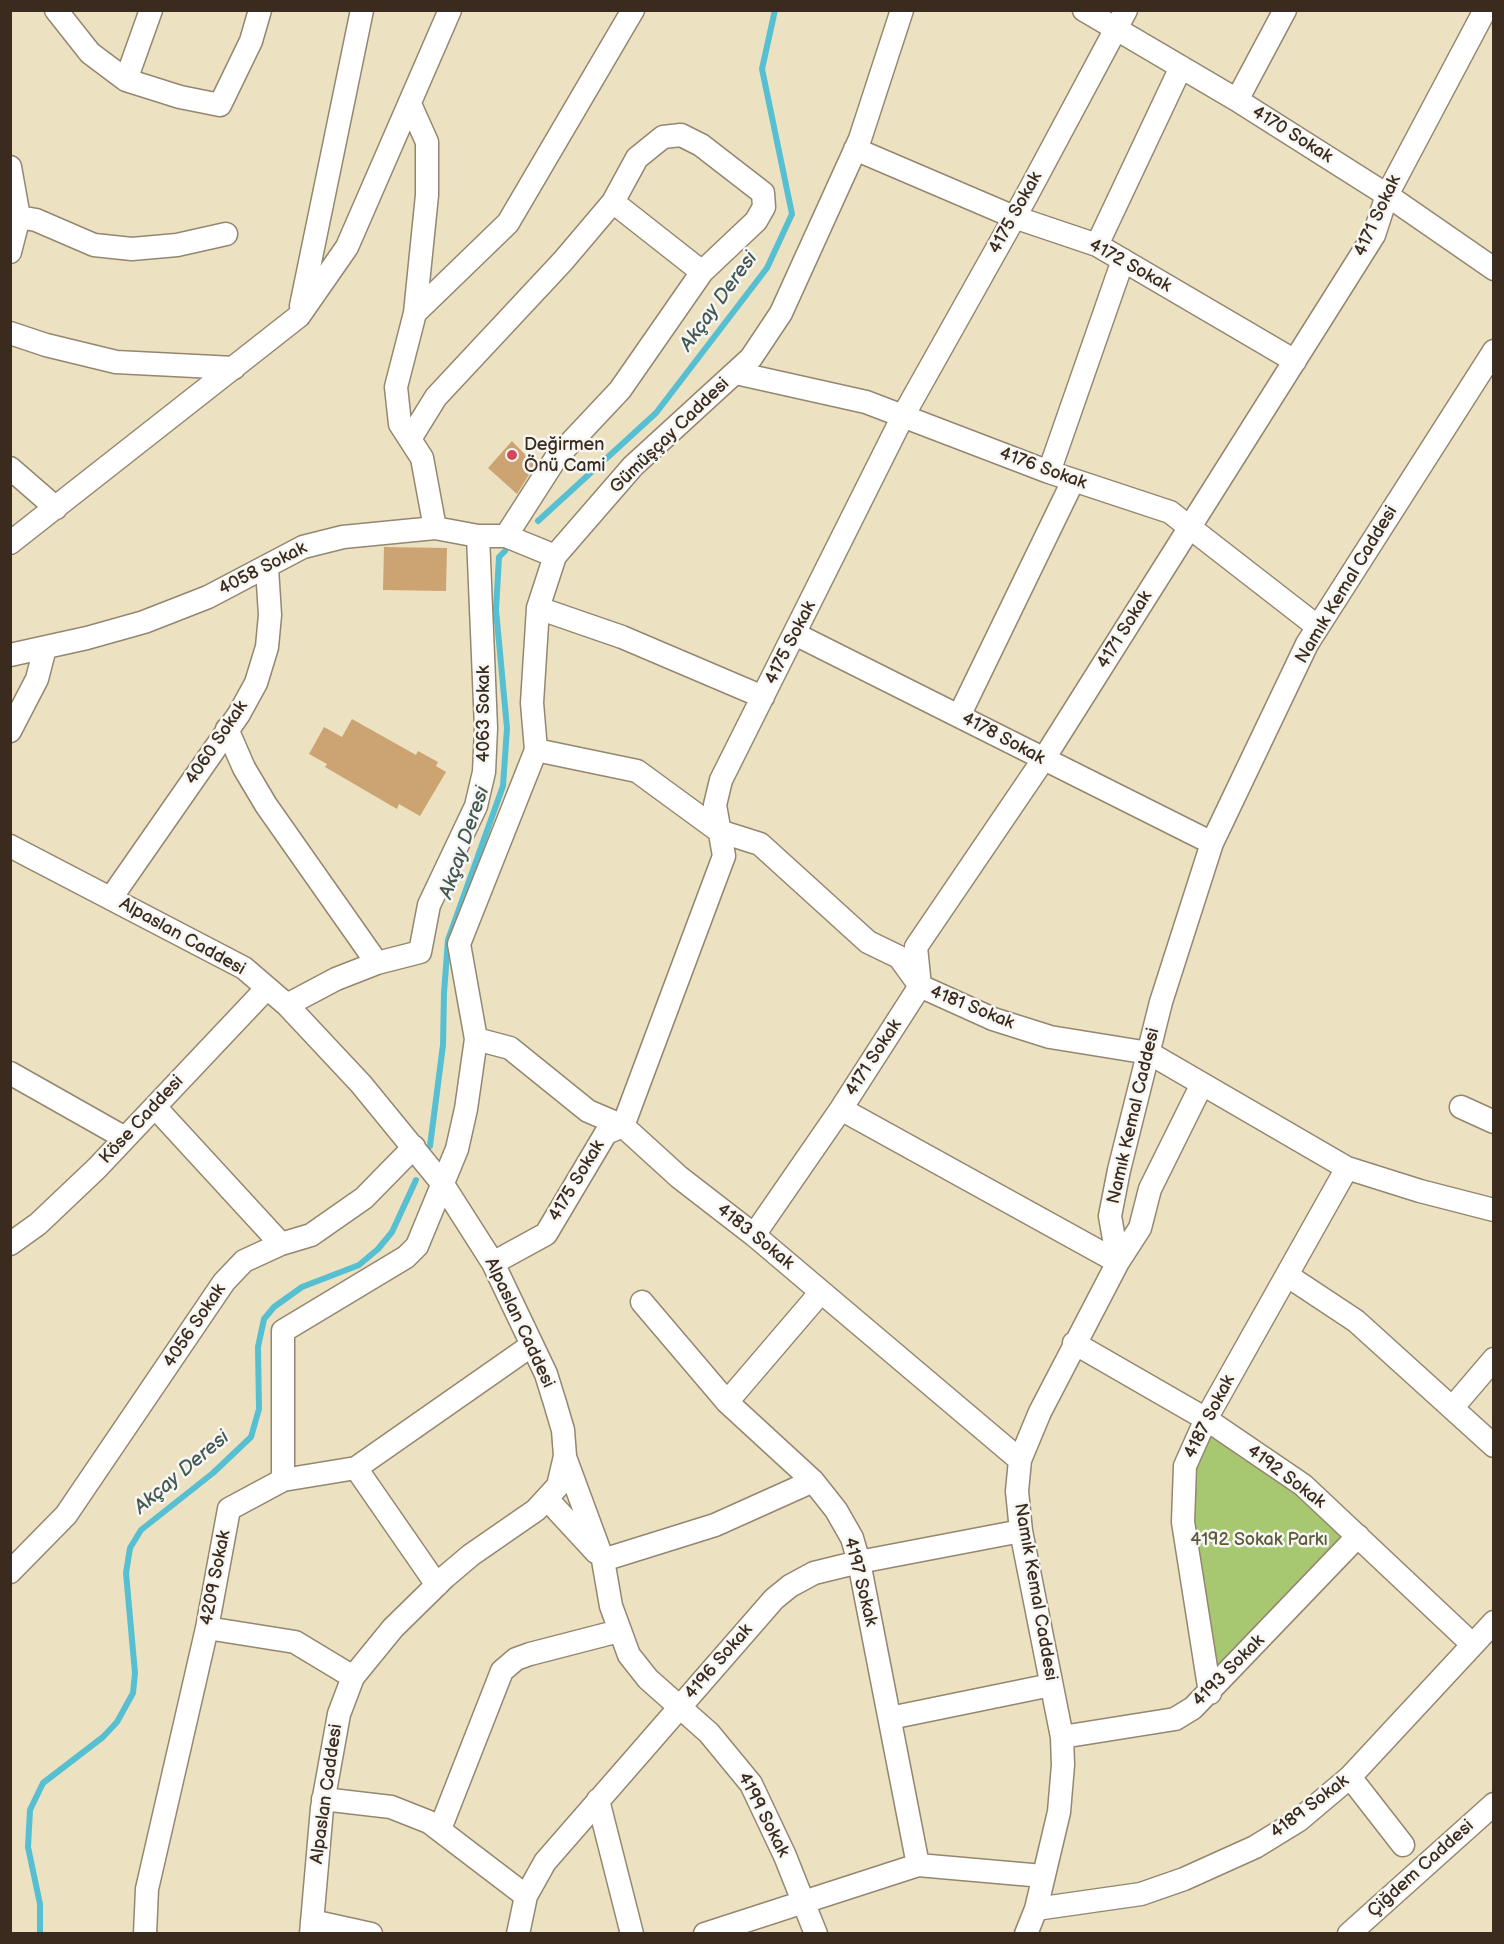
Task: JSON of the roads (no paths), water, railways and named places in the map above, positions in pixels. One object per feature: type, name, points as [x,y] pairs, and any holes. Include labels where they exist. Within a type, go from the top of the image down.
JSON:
[{"type":"street","points":[[126,80],[151,10]]},
{"type":"street","points":[[58,12],[90,53],[126,80],[180,97],[220,105],[251,41],[260,10]]},
{"type":"street","points":[[299,316],[362,10]]},
{"type":"street","points":[[10,543],[299,316],[347,248],[450,10]]},
{"type":"street","points":[[415,313],[508,223],[633,10]]},
{"type":"street","name":"Gümüşçay Caddesi","points":[[442,1183],[459,1139],[476,1039],[459,945],[536,750],[532,703],[538,608],[555,556],[633,466],[751,358],[782,313],[855,149],[902,10]]},
{"type":"street","name":"4170 Sokak","points":[[1084,10],[1121,20],[1181,67],[1387,195],[1494,269]]},
{"type":"street","points":[[1237,100],[1285,10]]},
{"type":"street","name":"4171 Sokak","points":[[754,1235],[841,1109],[920,986],[916,947],[1043,760],[1374,235],[1387,195],[1485,10]]},
{"type":"street","name":"4175 Sokak","points":[[493,1263],[546,1234],[606,1133],[623,1126],[724,856],[715,805],[721,780],[903,416],[1121,20]]},
{"type":"street","points":[[1097,245],[1181,67]]},
{"type":"street","points":[[410,104],[427,142],[427,195],[415,313],[396,387],[400,424],[422,458],[435,528]]},
{"type":"street","points":[[410,440],[436,397],[563,261],[613,202],[637,158],[663,137],[681,135],[701,145],[763,193],[764,207],[756,221],[702,272],[620,390],[556,458],[506,536]]},
{"type":"street","name":"4172 Sokak","points":[[855,149],[1014,217],[1097,245],[1295,361]]},
{"type":"street","points":[[10,167],[19,217],[10,252]]},
{"type":"street","points":[[613,202],[702,272]]},
{"type":"street","points":[[19,217],[36,220],[94,245],[132,249],[177,245],[226,234]]},
{"type":"street","points":[[1049,472],[1123,260]]},
{"type":"street","points":[[10,333],[46,345],[116,362],[234,368]]},
{"type":"street","name":"Namık Kemal Caddesi","points":[[1026,1934],[1036,1910],[1042,1876],[1059,1812],[1062,1737],[1021,1531],[1017,1491],[1020,1460],[1074,1343],[1118,1262],[1110,1216],[1119,1170],[1161,1002],[1212,843],[1307,644],[1494,351]]},
{"type":"street","name":"4176 Sokak","points":[[735,373],[866,402],[1073,481],[1170,512],[1318,627]]},
{"type":"street","points":[[10,468],[56,508]]},
{"type":"street","points":[[959,716],[1073,481]]},
{"type":"street","name":"4058 Sokak","points":[[10,655],[144,622],[208,597],[267,568],[303,547],[343,537],[435,528],[478,536],[506,536],[555,556]]},
{"type":"street","name":"4063 Sokak","points":[[287,1005],[336,979],[377,963],[420,951],[429,905],[463,836],[479,794],[484,771],[486,728],[478,536]]},
{"type":"street","name":"4060 Sokak","points":[[111,898],[256,683],[267,647],[270,615],[267,568]]},
{"type":"street","points":[[538,608],[622,637],[763,697]]},
{"type":"street","name":"4178 Sokak","points":[[795,634],[1212,843]]},
{"type":"street","points":[[10,731],[37,679],[45,648]]},
{"type":"street","points":[[227,729],[244,768],[266,805],[377,963]]},
{"type":"street","name":"4181 Sokak","points":[[536,750],[637,771],[719,831],[760,844],[868,942],[899,957],[920,986],[993,1019],[1050,1037],[1149,1053],[1347,1168],[1420,1191],[1494,1210]]},
{"type":"street","name":"Alpaslan Caddesi","points":[[10,846],[244,968],[287,1005],[361,1084],[442,1183],[493,1263],[532,1345],[555,1403],[564,1436],[565,1456],[562,1478],[547,1499],[516,1526],[471,1555],[437,1585],[393,1628],[353,1677],[339,1714],[323,1800],[311,1927]]},
{"type":"street","name":"Köse Caddesi","points":[[10,1244],[38,1224],[125,1138],[267,988]]},
{"type":"street","name":"4183 Sokak","points":[[476,1039],[510,1048],[588,1111],[623,1126],[679,1177],[754,1235],[1020,1460]]},
{"type":"street","points":[[10,1073],[125,1138]]},
{"type":"street","points":[[841,1109],[1118,1262],[1140,1228],[1150,1189],[1202,1084]]},
{"type":"street","points":[[154,1107],[281,1245]]},
{"type":"street","points":[[1461,1107],[1494,1122]]},
{"type":"street","name":"4056 Sokak","points":[[10,1572],[66,1515],[224,1282],[244,1261],[311,1234],[364,1198],[414,1147]]},
{"type":"street","name":"4187 Sokak","points":[[1210,1693],[1183,1522],[1182,1492],[1185,1466],[1206,1419],[1347,1168]]},
{"type":"street","points":[[442,1183],[417,1246],[406,1257],[283,1331],[284,1480],[356,1468],[532,1345]]},
{"type":"street","points":[[1288,1276],[1356,1321],[1494,1446]]},
{"type":"street","points":[[728,1402],[822,1292]]},
{"type":"street","name":"4197 Sokak","points":[[642,1302],[728,1402],[813,1481],[836,1510],[852,1538],[859,1562],[918,1865]]},
{"type":"street","name":"4192 Sokak","points":[[1074,1343],[1206,1419],[1303,1485],[1472,1644]]},
{"type":"street","points":[[1453,1407],[1494,1359]]},
{"type":"street","name":"4199 Sokak","points":[[565,1456],[603,1560],[611,1606],[619,1631],[638,1668],[709,1733],[751,1784],[816,1934]]},
{"type":"street","points":[[356,1468],[437,1585]]},
{"type":"street","name":"4209 Sokak","points":[[145,1934],[147,1889],[207,1628],[229,1509],[284,1480]]},
{"type":"street","points":[[547,1499],[603,1560],[715,1525],[813,1481]]},
{"type":"street","name":"4196 Sokak","points":[[518,1934],[526,1896],[545,1862],[774,1599],[790,1586],[814,1573],[859,1562],[1021,1531]]},
{"type":"street","name":"4193 Sokak","points":[[1062,1737],[1175,1719],[1193,1708],[1210,1693],[1358,1536]]},
{"type":"street","name":"4189 Sokak","points":[[1036,1910],[1141,1894],[1184,1879],[1255,1847],[1299,1820],[1350,1777],[1494,1622]]},
{"type":"street","points":[[207,1628],[295,1642],[353,1677]]},
{"type":"street","points":[[441,1829],[502,1671],[516,1659],[530,1654],[619,1631]]},
{"type":"street","points":[[890,1718],[1052,1685]]},
{"type":"street","points":[[1350,1777],[1403,1845]]},
{"type":"street","points":[[323,1800],[391,1807],[441,1829],[526,1896]]},
{"type":"street","points":[[598,1800],[632,1934]]},
{"type":"street","name":"Çiğdem Caddesi","points":[[1349,1934],[1494,1804]]},
{"type":"street","points":[[705,1934],[804,1904],[846,1887],[918,1865],[1042,1876]]},
{"type":"street","points":[[311,1927],[371,1934]]},
{"type":"waterway","name":"Akçay Deresi","points":[[538,521],[656,413],[767,268],[792,214],[762,69],[775,10]]},
{"type":"waterway","name":"Akçay Deresi","points":[[430,1146],[443,1045],[448,940],[503,786],[507,728],[496,610],[499,557],[505,551]]},
{"type":"waterway","name":"Akçay Deresi","points":[[40,1934],[40,1904],[28,1847],[30,1810],[43,1783],[103,1737],[117,1722],[133,1693],[135,1673],[126,1573],[130,1548],[141,1530],[213,1473],[251,1437],[259,1409],[258,1347],[264,1319],[274,1307],[302,1287],[359,1265],[378,1249],[392,1232],[416,1180]]},
{"type":"place","name":"Değirmen Önü Cami","points":[[512,455]]},
{"type":"park label","name":"4192 Sokak Parkı","points":[[1259,1540]]}]
